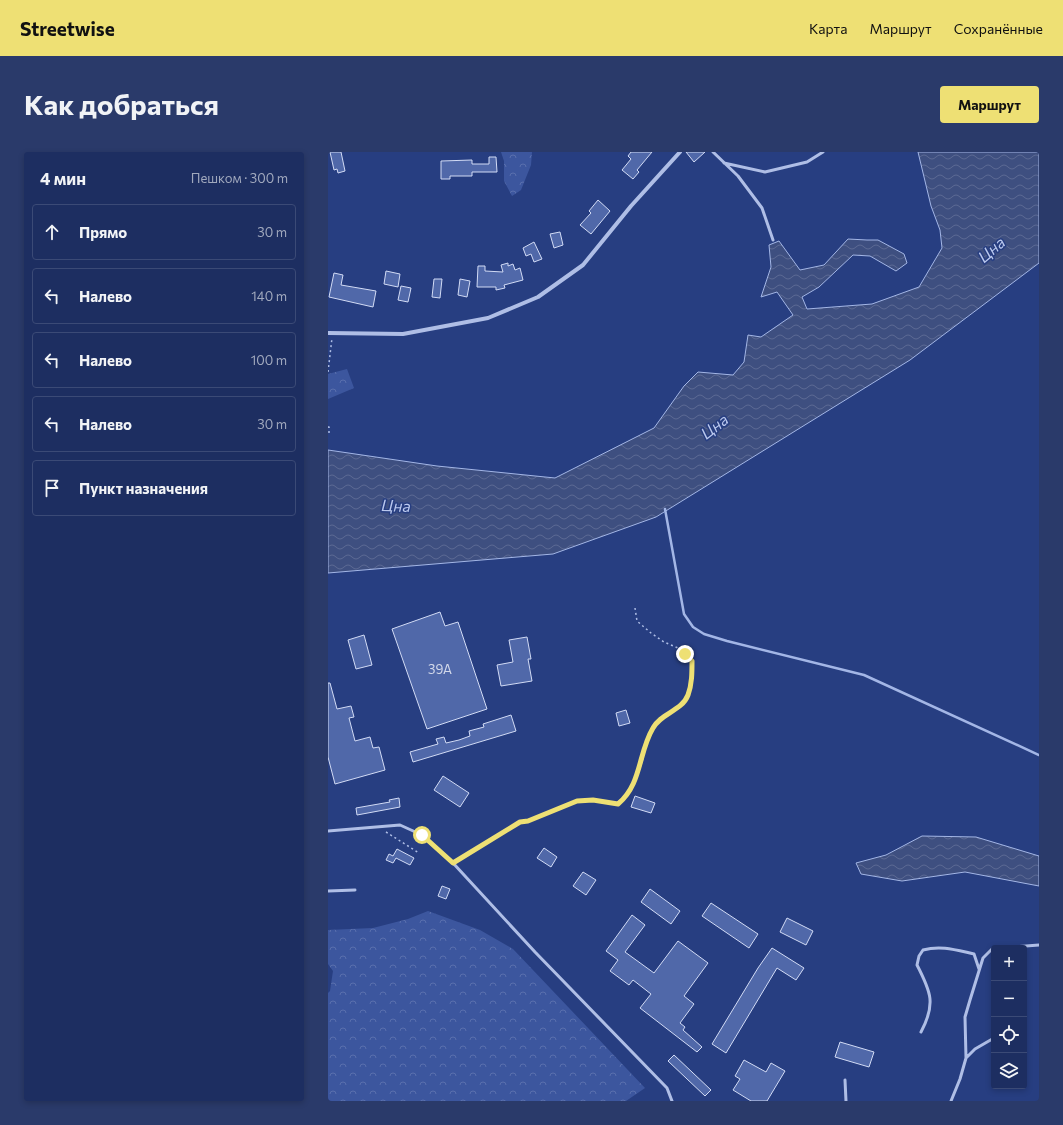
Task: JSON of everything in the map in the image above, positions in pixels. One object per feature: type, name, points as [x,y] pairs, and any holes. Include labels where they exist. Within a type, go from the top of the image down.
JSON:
[{"type":"street","points":[[330,333],[403,334],[488,318],[538,297],[583,265],[631,206],[680,152]]},
{"type":"lane","points":[[713,152],[738,176],[762,208],[773,240]]},
{"type":"lane","points":[[724,163],[765,172],[807,162],[823,152]]},
{"type":"lane","points":[[453,863],[520,822],[528,821],[577,801],[593,800],[618,804],[632,788],[642,759]]},
{"type":"lane","points":[[328,831],[400,825],[422,835],[453,863],[667,1088],[672,1101]]},
{"type":"lane","points":[[328,892],[355,890]]},
{"type":"lane","points":[[1027,946],[1039,945]]},
{"type":"lane","points":[[921,1032],[928,1020],[931,1002],[928,986],[917,965],[919,956],[923,950],[934,947],[947,948],[974,954],[979,969]]},
{"type":"lane","points":[[951,1101],[960,1079],[966,1058],[965,1017],[983,958],[991,951]]},
{"type":"lane","points":[[966,1058],[975,1049],[991,1040]]},
{"type":"lane","points":[[845,1080],[846,1101]]},
{"type":"path","points":[[328,372],[330,333]]},
{"type":"path","points":[[328,427],[329,436]]},
{"type":"path","points":[[635,608],[637,620],[651,633],[664,642],[678,648],[692,661],[692,682],[688,696],[681,706],[654,726],[647,741],[642,759]]},
{"type":"path","points":[[378,827],[419,853]]},
{"type":"green space","points":[[501,152],[532,152],[531,165],[521,190],[512,196],[504,181],[504,161]]},
{"type":"green space","points":[[347,369],[354,388],[328,399],[328,374]]},
{"type":"green space","points":[[428,911],[480,930],[513,949],[645,1088],[626,1101],[328,1101],[328,993],[330,991],[333,971],[328,964],[328,930],[373,928],[408,919]]},
{"type":"water","name":"Цна","points":[[918,152],[1039,152],[1039,263],[910,360],[656,517],[553,554],[328,573],[328,450],[437,466],[555,478],[654,428],[684,386],[698,372],[733,375],[744,362],[748,335],[761,337],[793,315],[777,292],[761,297],[771,267],[769,245],[779,241],[800,270],[824,265],[848,239],[878,240],[904,254],[907,263],[896,271],[870,256],[853,255],[819,287],[802,297],[807,309],[872,304],[919,287],[942,248],[940,230],[931,206]]},
{"type":"water","points":[[922,836],[976,837],[1039,856],[1039,886],[965,872],[902,881],[861,874],[856,863],[886,855]]},
{"type":"building","points":[[330,152],[341,152],[345,171],[338,173],[337,169],[334,170]]},
{"type":"building","points":[[631,152],[652,152],[637,170],[639,172],[633,179],[622,170],[631,159],[628,156]]},
{"type":"building","points":[[686,152],[705,152],[694,162]]},
{"type":"building","points":[[489,157],[496,157],[497,172],[472,172],[472,176],[450,176],[450,179],[441,179],[441,161],[472,160],[472,164],[489,164]]},
{"type":"building","points":[[598,200],[610,211],[591,234],[580,225],[591,213],[589,211]]},
{"type":"building","points":[[560,232],[563,245],[554,248],[550,234]]},
{"type":"building","points":[[534,242],[542,259],[534,262],[531,254],[526,256],[523,248]]},
{"type":"building","points":[[508,263],[508,266],[513,264],[515,270],[520,268],[523,280],[504,285],[505,288],[496,290],[496,287],[477,287],[478,266],[485,266],[485,271],[503,272],[501,265]]},
{"type":"building","points":[[386,271],[400,274],[398,287],[384,284]]},
{"type":"building","points":[[334,273],[343,275],[341,285],[376,291],[373,307],[329,297]]},
{"type":"building","points":[[434,279],[442,279],[440,298],[432,297]]},
{"type":"building","points":[[460,279],[470,281],[467,297],[458,295]]},
{"type":"building","points":[[401,286],[411,288],[408,302],[398,300]]},
{"type":"building","points":[[440,612],[445,626],[458,622],[487,709],[427,729],[392,629]]},
{"type":"building","points":[[364,635],[372,665],[356,669],[348,640]]},
{"type":"building","points":[[527,637],[531,659],[528,659],[532,681],[501,686],[497,665],[513,662],[509,640]]},
{"type":"building","points":[[328,683],[330,683],[337,709],[351,706],[354,717],[349,718],[355,741],[370,737],[373,748],[379,747],[385,770],[335,784],[328,757]]},
{"type":"building","points":[[626,710],[630,723],[619,726],[616,713]]},
{"type":"building","points":[[511,715],[516,731],[413,762],[410,752],[438,744],[436,739],[444,737],[446,743],[459,740],[470,736],[469,731],[484,727],[483,724]]},
{"type":"building","points":[[443,776],[469,793],[460,807],[434,790]]},
{"type":"building","points":[[635,796],[655,803],[651,813],[631,807]]},
{"type":"building","points":[[399,798],[400,807],[357,815],[356,808],[390,802],[389,800]]},
{"type":"building","points":[[544,848],[557,857],[551,867],[537,858]]},
{"type":"building","points":[[397,849],[414,858],[410,865],[396,858],[393,863],[386,860],[389,854],[393,856]]},
{"type":"building","points":[[583,872],[596,880],[586,895],[573,886]]},
{"type":"building","points":[[442,886],[450,889],[446,899],[438,896]]},
{"type":"building","points":[[650,889],[680,911],[671,924],[641,902]]},
{"type":"building","points":[[711,903],[758,934],[749,948],[702,916]]},
{"type":"building","points":[[632,915],[645,925],[625,952],[654,973],[678,941],[708,963],[684,996],[694,1004],[680,1023],[685,1027],[683,1030],[702,1047],[697,1052],[640,1008],[651,994],[633,980],[629,985],[610,971],[618,960],[606,951]]},
{"type":"building","points":[[787,918],[813,931],[806,945],[780,932]]},
{"type":"building","points":[[772,948],[804,968],[796,980],[777,968],[726,1053],[712,1044],[758,968]]},
{"type":"building","points":[[840,1042],[874,1052],[869,1067],[835,1057]]},
{"type":"building","points":[[674,1055],[711,1090],[705,1096],[668,1061]]},
{"type":"building","points":[[744,1060],[766,1072],[771,1063],[785,1071],[767,1101],[751,1101],[733,1090],[740,1079],[735,1076]]},
{"type":"waterway","points":[[665,509],[684,614],[693,627],[704,634],[727,641],[864,675],[1039,755]]},
{"type":"route","points":[[422,835],[453,863],[520,822],[528,821],[577,801],[593,800],[618,804],[632,788],[647,741],[654,726],[681,706],[688,696],[692,682],[692,661],[685,654]]}]
